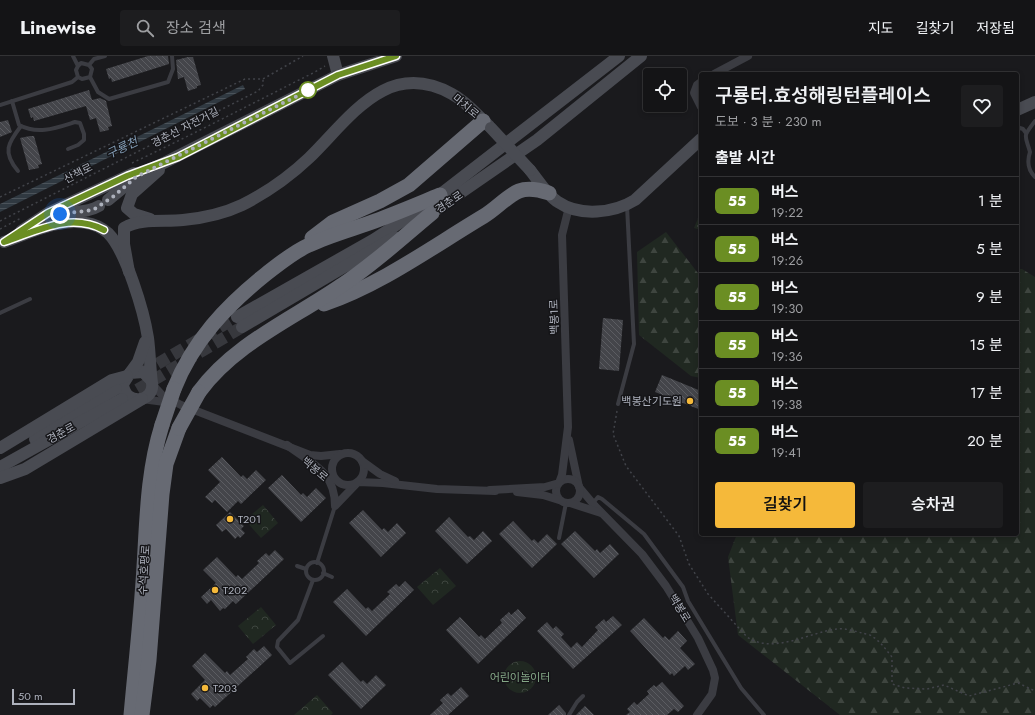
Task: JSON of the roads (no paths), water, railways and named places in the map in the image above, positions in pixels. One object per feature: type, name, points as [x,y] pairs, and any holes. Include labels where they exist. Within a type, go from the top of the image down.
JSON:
[{"type":"highway","points":[[293,254],[333,222],[380,201],[415,181],[487,125]]},
{"type":"highway","points":[[300,312],[345,297],[385,277],[487,214],[520,190],[540,190],[549,193]]},
{"type":"highway","points":[[293,254],[324,238],[375,221],[440,195]]},
{"type":"highway","points":[[300,312],[343,285],[432,213]]},
{"type":"highway","name":"수석호평로","points":[[131,715],[143,582],[148,496],[157,443],[174,389],[187,362],[216,320],[257,281],[293,254]]},
{"type":"highway","name":"수석호평로","points":[[142,715],[149,660],[162,494],[166,464],[179,428],[199,392],[220,367],[240,350],[300,312]]},
{"type":"street","points":[[2,243],[53,216],[66,212],[88,211],[103,203],[136,177],[338,75],[396,56]]},
{"type":"street","name":"경춘로","points":[[619,56],[440,195],[373,240],[240,322],[370,253],[432,213],[537,140],[641,56]]},
{"type":"street","points":[[718,72],[748,56]]},
{"type":"street","points":[[330,59],[338,75]]},
{"type":"street","name":"마치로","points":[[124,228],[135,222],[165,221],[218,214],[256,197],[297,169],[337,127],[365,102],[383,90],[397,84],[419,84],[442,89],[462,100],[530,170],[558,202],[570,207],[594,212],[615,209],[627,205],[635,200],[699,141]]},
{"type":"street","points":[[699,84],[694,93],[699,102]]},
{"type":"street","points":[[1019,109],[1035,102]]},
{"type":"street","points":[[129,272],[124,244],[124,228],[128,218],[127,208],[132,194],[178,157]]},
{"type":"street","points":[[2,243],[55,210],[127,176],[178,157]]},
{"type":"street","points":[[0,478],[25,470],[150,393],[151,381],[146,329],[141,306],[129,272],[115,244],[97,222],[97,211],[103,203],[118,201],[127,208]]},
{"type":"street","name":"백봉1로","points":[[570,207],[562,235],[568,427],[572,459],[579,487]]},
{"type":"street","name":"마치로","points":[[127,208],[141,216],[165,221]]},
{"type":"street","points":[[2,243],[61,223],[87,223],[104,230],[114,232],[124,228]]},
{"type":"street","points":[[142,399],[132,399],[125,393],[123,384],[128,374],[136,367],[140,357],[146,329]]},
{"type":"street","points":[[0,448],[112,380],[128,374],[143,372],[151,381]]},
{"type":"street","name":"백봉로","points":[[151,381],[162,395],[181,405],[310,455],[321,456],[340,454]]},
{"type":"street","name":"경춘로","points":[[0,458],[119,394],[0,468]]},
{"type":"street","name":"백봉로","points":[[142,399],[181,405]]},
{"type":"street","name":"백봉1로","points":[[559,483],[563,471],[568,427]]},
{"type":"street","name":"백봉로","points":[[287,446],[332,474]]},
{"type":"street","name":"백봉로","points":[[287,446],[328,477],[334,488],[335,506]]},
{"type":"street","points":[[335,506],[358,482],[364,473],[361,460],[351,453],[340,454],[332,463],[332,474],[334,479],[344,485],[354,485],[358,482]]},
{"type":"street","name":"백봉로","points":[[361,460],[380,474],[413,488]]},
{"type":"street","points":[[570,479],[579,487],[579,495],[565,502],[556,489],[559,483],[570,479]]},
{"type":"street","name":"백봉로","points":[[358,482],[383,483],[413,488],[490,490],[543,495],[603,514]]},
{"type":"street","name":"백봉로","points":[[490,490],[545,486],[559,483]]},
{"type":"street","name":"백봉로","points":[[579,487],[642,554],[666,586],[698,638],[714,670],[715,678],[712,694],[697,715]]},
{"type":"lane","points":[[73,56],[78,66],[76,70],[78,77]]},
{"type":"lane","points":[[89,65],[94,59],[105,56]]},
{"type":"lane","points":[[78,66],[85,63],[89,65],[92,69],[90,77],[98,92],[109,99],[168,82],[173,69],[172,56]]},
{"type":"lane","points":[[78,77],[82,79],[90,77]]},
{"type":"lane","points":[[0,105],[72,82],[78,77]]},
{"type":"lane","points":[[12,101],[17,120],[22,126],[46,131],[75,122],[80,123],[84,134],[84,140],[78,146],[68,148]]},
{"type":"lane","points":[[1035,121],[1026,133],[1025,140],[1030,151],[1028,160],[1031,172],[1035,177]]},
{"type":"lane","points":[[18,171],[10,159],[8,148],[11,140],[22,126]]},
{"type":"lane","points":[[1019,128],[1023,129],[1026,133]]},
{"type":"lane","points":[[1030,151],[1035,150]]},
{"type":"lane","points":[[618,404],[634,344],[627,205]]},
{"type":"lane","points":[[0,313],[30,299]]},
{"type":"lane","points":[[593,502],[598,497],[602,499],[644,534],[683,587],[688,601],[741,688],[764,715]]},
{"type":"lane","points":[[559,538],[565,502]]},
{"type":"lane","points":[[317,563],[335,506]]},
{"type":"lane","points":[[306,569],[310,564],[317,563],[322,566],[323,573],[320,578],[313,580]]},
{"type":"lane","points":[[297,566],[306,569]]},
{"type":"lane","points":[[306,569],[308,576],[313,580]]},
{"type":"lane","points":[[323,573],[332,577]]},
{"type":"lane","points":[[313,580],[298,620],[278,641],[277,647],[290,663],[323,636]]},
{"type":"lane","points":[[569,715],[577,702],[584,696]]},
{"type":"water","name":"구룡천","points":[[243,85],[245,89],[0,212],[0,204]]},
{"type":"tunnel","points":[[142,373],[237,317]]},
{"type":"tunnel","points":[[122,399],[242,327]]},
{"type":"place","name":"백봉산기도원","points":[[690,401]]},
{"type":"place","name":"T201","points":[[230,519]]},
{"type":"place","name":"T202","points":[[215,590]]},
{"type":"place","name":"T203","points":[[205,688]]},
{"type":"park label","name":"어린이놀이터","points":[[520,677]]}]
